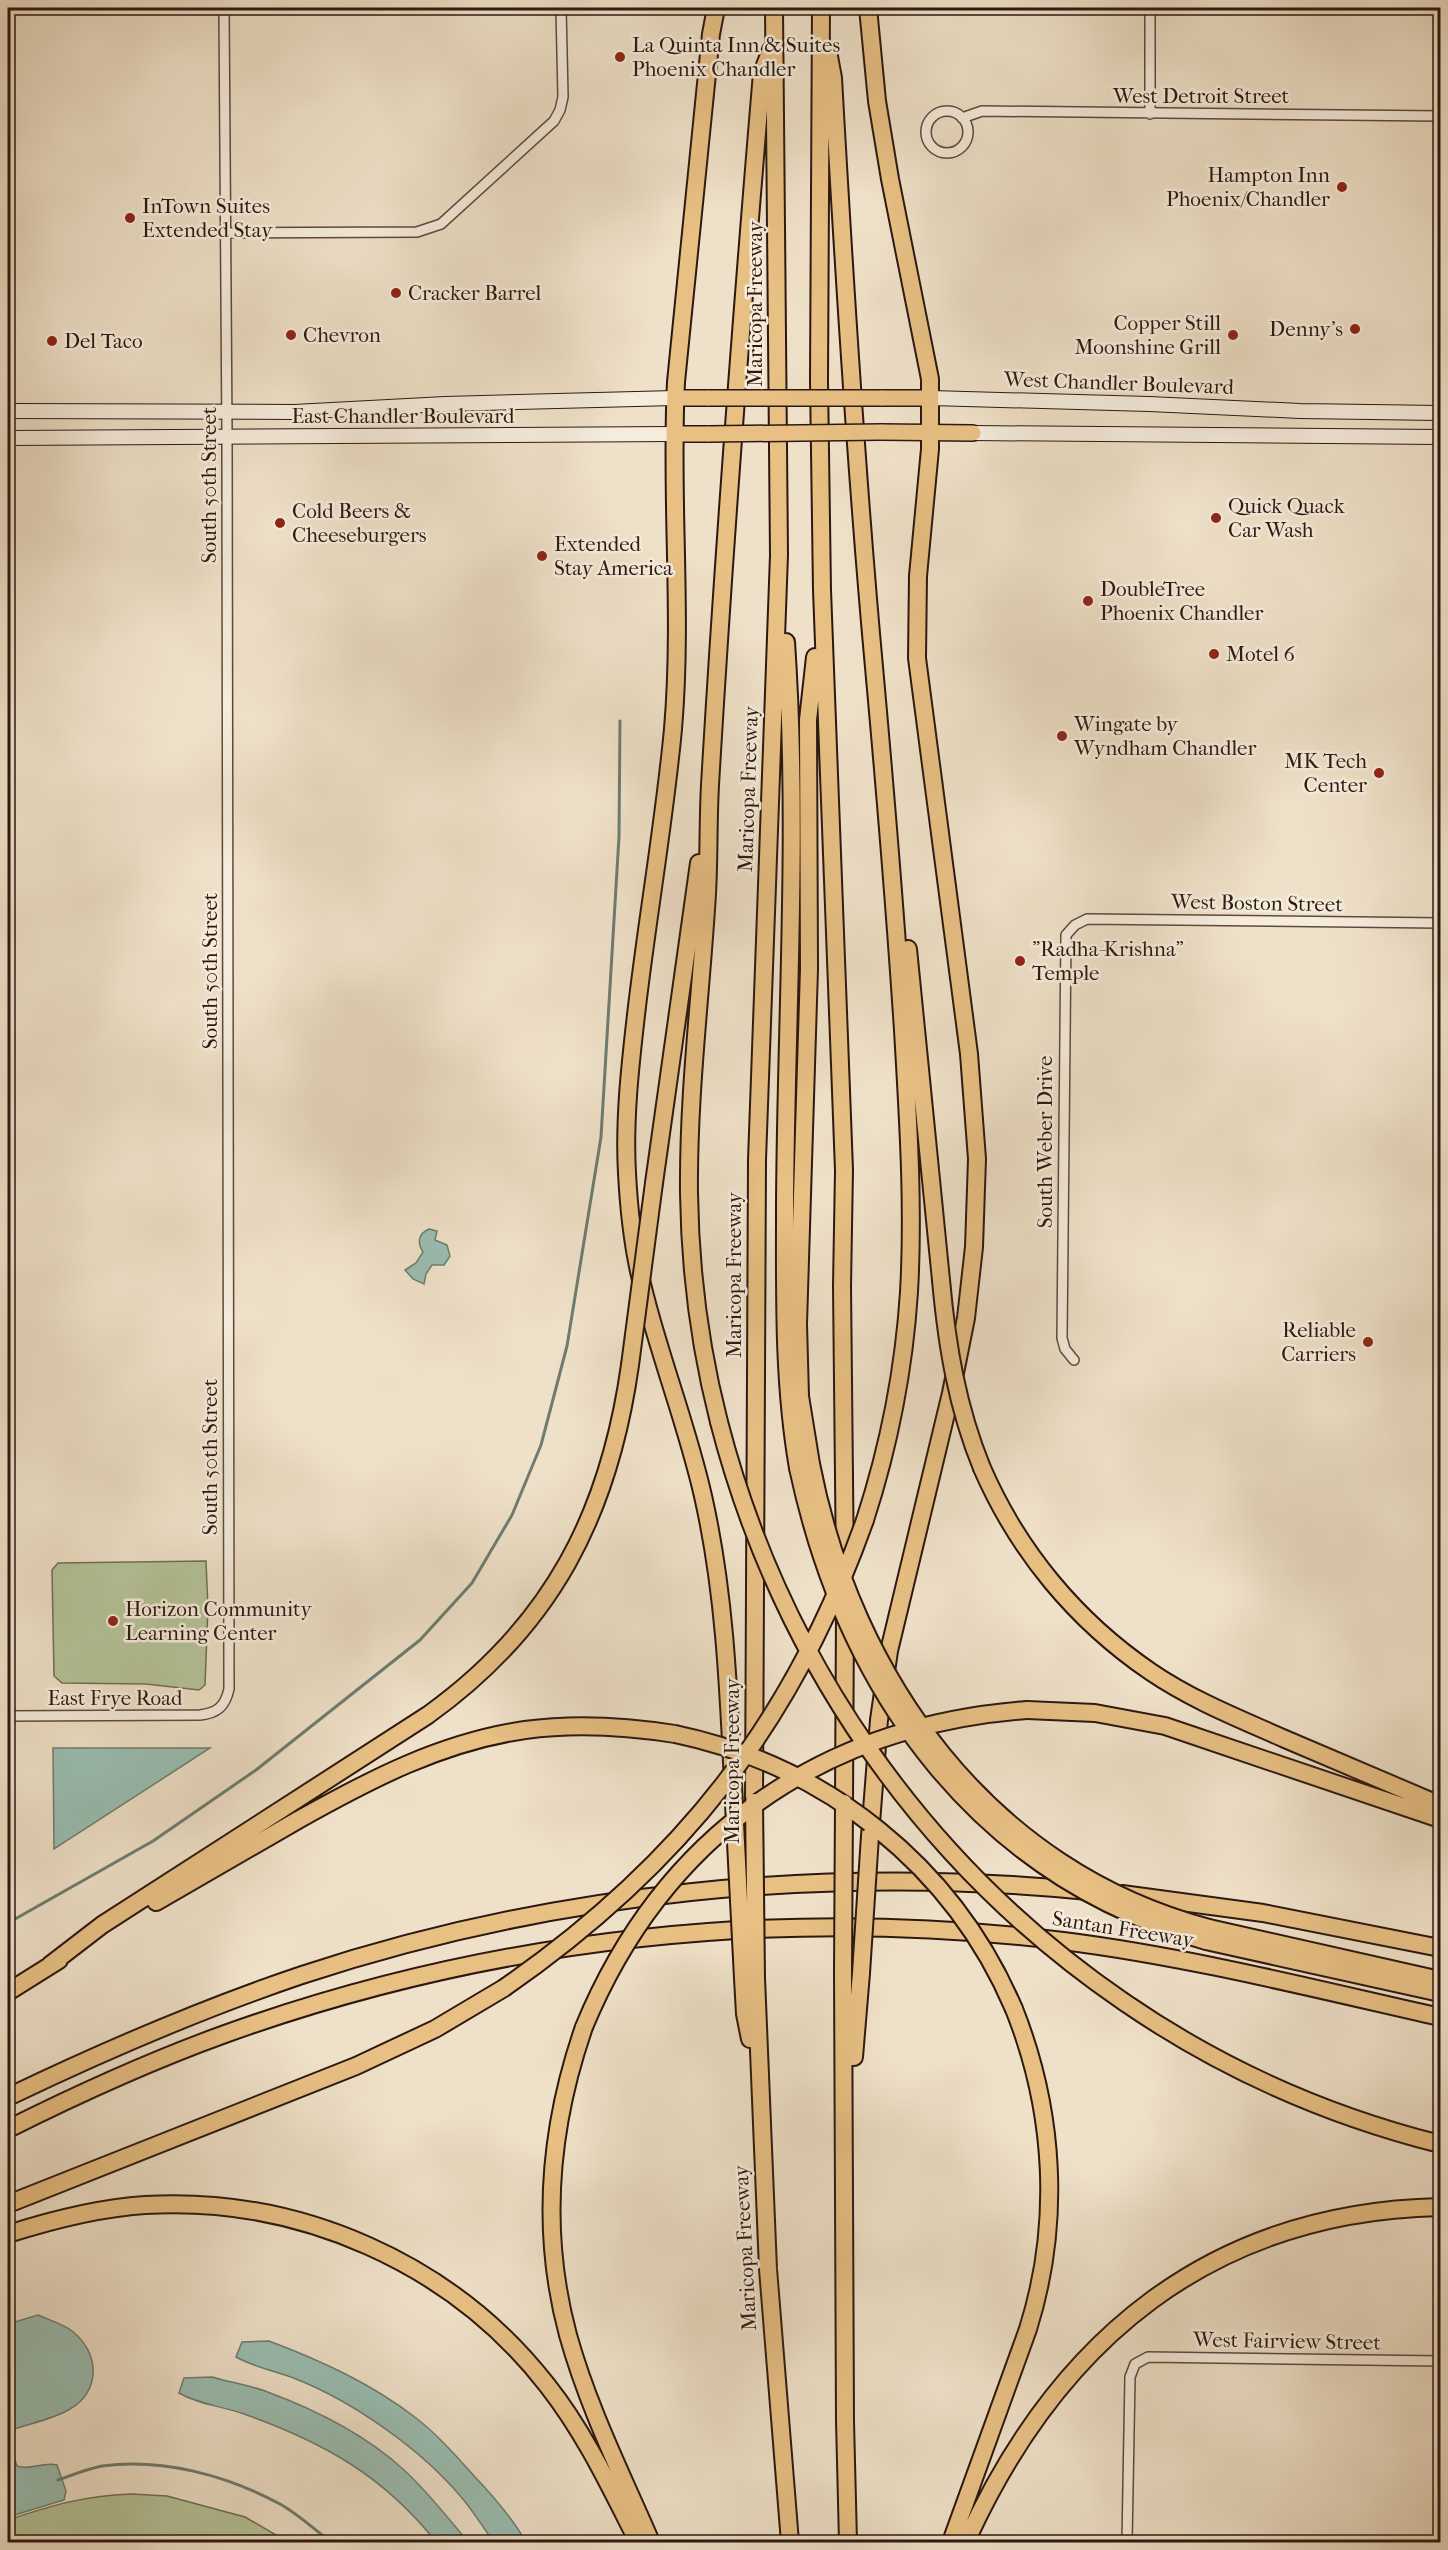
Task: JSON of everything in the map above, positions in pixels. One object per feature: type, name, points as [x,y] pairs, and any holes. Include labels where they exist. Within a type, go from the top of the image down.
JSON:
[{"type":"highway","points":[[716,8],[711,34],[675,398],[678,570],[676,687],[669,764],[631,1062],[626,1170],[642,1287],[694,1460],[714,1552],[725,1642],[734,1804],[750,1978]]},
{"type":"highway","name":"Maricopa Freeway","points":[[774,8],[779,555],[757,1160],[754,1802],[750,1978],[760,2093],[770,2292],[790,2542]]},
{"type":"highway","points":[[845,2150],[861,1973],[879,1720],[889,1651],[958,1362],[971,1283],[976,1218],[977,1159],[972,1081],[917,658],[917,586],[930,432],[930,379],[903,251],[877,101],[868,8]]},
{"type":"highway","points":[[820,10],[819,381],[822,590],[844,1170],[842,1286],[845,1436],[844,2400],[848,2542]]},
{"type":"highway","points":[[8,2204],[356,2066],[435,2029],[504,1988],[567,1944],[617,1901],[668,1851],[715,1797],[765,1728],[800,1668],[832,1604],[865,1520],[884,1456],[898,1388],[910,1271],[910,1185],[887,793],[854,441],[833,78],[820,10]]},
{"type":"highway","points":[[774,41],[762,73],[739,348],[710,788],[707,892],[692,1102],[689,1194],[697,1301],[707,1367],[719,1422],[742,1500],[770,1573],[813,1662],[863,1743],[912,1808],[975,1879],[1050,1947],[1124,2002],[1195,2047],[1274,2086],[1355,2119],[1440,2144]]},
{"type":"highway","points":[[779,555],[790,702],[792,887],[786,1088],[785,1343],[789,1407],[798,1468],[813,1529],[836,1597],[856,1642],[889,1702],[913,1739],[951,1786],[994,1828],[1035,1861],[1090,1895],[1147,1921],[1440,1993]]},
{"type":"highway","points":[[822,590],[808,720],[809,969],[798,1324],[800,1396],[811,1464],[826,1530],[840,1573],[860,1619],[903,1701],[930,1741],[955,1771],[1000,1816],[1062,1864],[1128,1900],[1178,1919],[1208,1935],[1440,1980]]},
{"type":"highway","points":[[50,1965],[102,1924],[428,1715],[459,1692],[501,1653],[549,1594],[587,1526],[613,1454],[630,1365],[710,788]]},
{"type":"highway","points":[[887,793],[901,869],[941,1280],[955,1383],[967,1430],[982,1468],[1007,1519],[1051,1582],[1091,1625],[1135,1661],[1167,1683],[1220,1710],[1440,1805]]},
{"type":"highway","points":[[651,2542],[581,2375],[563,2314],[555,2270],[551,2208],[554,2150],[565,2088],[584,2026],[622,1948],[661,1893],[714,1837],[768,1795],[823,1763],[885,1737],[943,1721],[1027,1710],[1086,1712],[1149,1721],[1440,1819]]},
{"type":"highway","points":[[8,1992],[50,1965],[327,1804],[393,1769],[429,1754],[496,1735],[564,1726],[624,1728],[675,1734],[726,1747],[783,1769],[825,1791],[873,1825],[916,1862],[950,1901],[982,1946],[1014,2009],[1032,2061],[1045,2121],[1050,2182],[1046,2249],[1037,2299],[951,2542]]},
{"type":"highway","name":"Santan Freeway","points":[[8,2097],[123,2043],[204,2011],[305,1975],[407,1945],[492,1925],[601,1905],[728,1888],[815,1883],[974,1882],[1138,1896],[1301,1919],[1440,1948]]},
{"type":"highway","name":"Santan Freeway","points":[[8,2129],[112,2080],[220,2036],[294,2011],[398,1982],[484,1962],[600,1943],[696,1933],[793,1928],[949,1931],[1066,1942],[1221,1968],[1440,2017]]},
{"type":"highway","points":[[8,2234],[52,2221],[107,2209],[143,2205],[200,2205],[239,2208],[297,2220],[356,2239],[383,2252],[461,2300],[505,2338],[533,2369],[578,2430],[638,2542]]},
{"type":"highway","points":[[966,2542],[1003,2468],[1054,2392],[1104,2339],[1155,2298],[1218,2260],[1283,2233],[1371,2212],[1440,2207]]},
{"type":"main road","name":"East Chandler Boulevard","points":[[8,411],[294,412],[445,404],[675,398],[796,398]]},
{"type":"main road","name":"West Chandler Boulevard","points":[[796,398],[931,398],[1300,411],[1440,413]]},
{"type":"main road","name":"East Chandler Boulevard","points":[[8,438],[930,432]]},
{"type":"main road","points":[[930,432],[1440,437]]},
{"type":"street","name":"South 50th Street","points":[[221,1708],[227,1699],[229,1689],[228,437],[224,8]]},
{"type":"street","points":[[226,233],[417,232],[441,224],[549,126],[560,110],[563,97],[561,8]]},
{"type":"street","points":[[1150,8],[1150,114]]},
{"type":"street","name":"West Detroit Street","points":[[962,118],[968,134],[963,146],[945,153],[933,148],[926,135],[929,122],[933,117],[946,112],[962,118],[982,111],[1440,116]]},
{"type":"street","name":"West Boston Street","points":[[1075,925],[1087,919],[1440,923]]},
{"type":"street","name":"South Weber Drive","points":[[1074,1360],[1065,1349],[1062,1331],[1064,944],[1066,935],[1075,925]]},
{"type":"street","name":"East Frye Road","points":[[8,1716],[200,1715],[213,1713],[221,1708]]},
{"type":"street","name":"West Fairview Street","points":[[1127,2542],[1130,2377],[1135,2364],[1148,2357],[1440,2361]]},
{"type":"green space","points":[[206,1561],[208,1608],[205,1685],[199,1690],[146,1684],[62,1683],[54,1676],[52,1570],[58,1563]]},
{"type":"green space","points":[[131,2494],[167,2496],[245,2517],[288,2542],[8,2542],[8,2520],[68,2502]]},
{"type":"water","points":[[429,1229],[437,1231],[435,1240],[447,1245],[450,1256],[444,1265],[432,1265],[426,1274],[424,1284],[413,1279],[405,1270],[416,1263],[423,1252],[420,1239]]},
{"type":"water","points":[[53,1748],[210,1748],[54,1849]]},
{"type":"water","points":[[38,2315],[60,2324],[81,2340],[92,2361],[92,2382],[80,2401],[70,2409],[8,2431],[8,2324]]},
{"type":"water","points":[[269,2341],[346,2374],[382,2394],[416,2418],[447,2446],[489,2492],[526,2542],[494,2542],[446,2480],[407,2445],[363,2414],[296,2379],[236,2357],[242,2342]]},
{"type":"water","points":[[212,2377],[259,2389],[283,2398],[356,2434],[389,2457],[413,2478],[468,2542],[436,2542],[395,2498],[373,2480],[326,2449],[273,2425],[179,2393],[184,2378]]},
{"type":"water","points":[[8,2439],[17,2466],[57,2465],[66,2491],[64,2500],[8,2517]]},
{"type":"waterway","points":[[8,1923],[153,1841],[256,1770],[420,1640],[472,1583],[512,1515],[541,1445],[567,1346],[601,1137],[619,837],[620,721]]},
{"type":"waterway","points":[[58,2480],[96,2467],[125,2464],[148,2464],[193,2471],[238,2485],[280,2504],[331,2542]]},
{"type":"place","name":"La Quinta Inn & Suites Phoenix Chandler","points":[[620,57]]},
{"type":"place","name":"Hampton Inn Phoenix/Chandler","points":[[1342,187]]},
{"type":"place","name":"InTown Suites Extended Stay","points":[[130,218]]},
{"type":"place","name":"Cracker Barrel","points":[[396,293]]},
{"type":"place","name":"Denny's","points":[[1355,329]]},
{"type":"place","name":"Chevron","points":[[291,335]]},
{"type":"place","name":"Copper Still Moonshine Grill","points":[[1233,335]]},
{"type":"place","name":"Del Taco","points":[[52,341]]},
{"type":"place","name":"Quick Quack Car Wash","points":[[1216,518]]},
{"type":"place","name":"Cold Beers & Cheeseburgers","points":[[280,523]]},
{"type":"place","name":"Extended Stay America","points":[[542,556]]},
{"type":"place","name":"DoubleTree Phoenix Chandler","points":[[1088,601]]},
{"type":"place","name":"Motel 6","points":[[1214,654]]},
{"type":"place","name":"Wingate by Wyndham Chandler","points":[[1062,736]]},
{"type":"place","name":"MK Tech Center","points":[[1379,773]]},
{"type":"place","name":"\"Radha-Krishna\" Temple","points":[[1020,961]]},
{"type":"place","name":"Reliable Carriers","points":[[1368,1342]]},
{"type":"place","name":"Horizon Community Learning Center","points":[[113,1621]]}]
